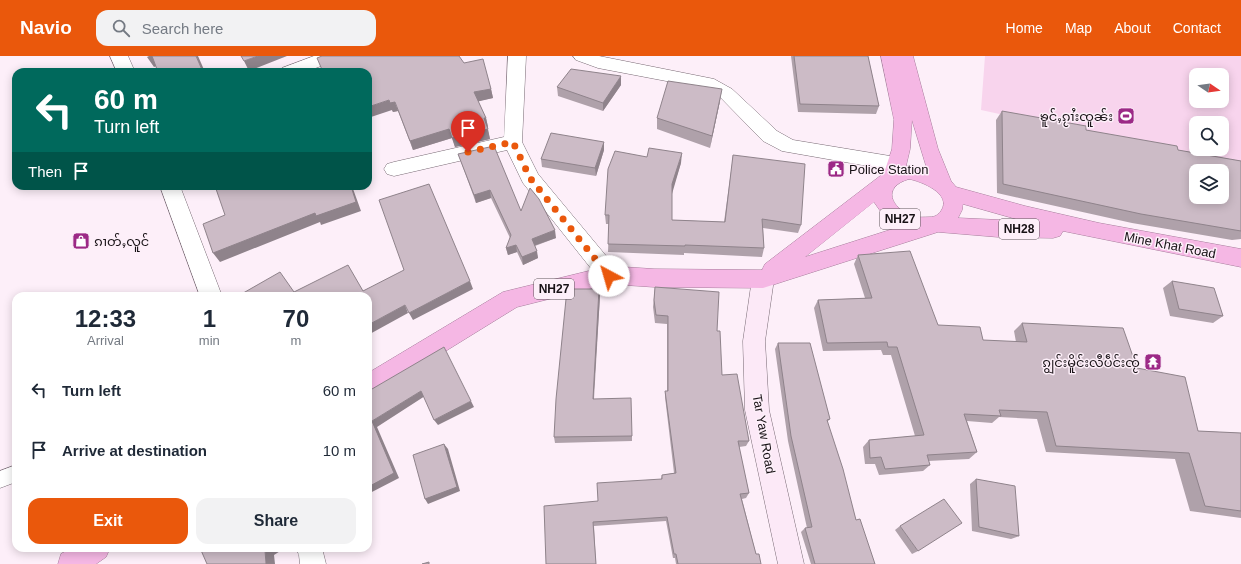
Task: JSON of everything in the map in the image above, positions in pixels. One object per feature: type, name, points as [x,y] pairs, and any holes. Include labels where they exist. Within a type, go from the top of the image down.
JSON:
[{"type":"highway","name":"NH27","points":[[890,56],[903,120],[901,149],[891,174],[882,190],[882,197],[890,212],[908,223],[918,226],[934,225]]},
{"type":"highway","name":"NH27","points":[[372,384],[511,300],[609,276],[654,278],[763,278],[934,225],[946,219],[953,207],[952,200],[945,189],[930,149],[904,56]]},
{"type":"highway","name":"NH27","points":[[763,278],[891,174],[918,173],[930,177],[945,189]]},
{"type":"highway","name":"Mine Khat Road","points":[[945,189],[1018,212],[1099,231],[1241,258]]},
{"type":"highway","name":"Mine Khat Road","points":[[934,225],[998,229],[1099,231]]},
{"type":"highway","points":[[71,564],[90,552]]},
{"type":"street","points":[[119,56],[124,68]]},
{"type":"street","points":[[299,68],[331,56]]},
{"type":"street","points":[[517,56],[513,142],[530,178],[609,276]]},
{"type":"street","points":[[582,56],[598,62],[708,83],[726,93],[770,136],[789,146],[891,174]]},
{"type":"street","points":[[394,168],[513,142]]},
{"type":"street","points":[[171,190],[210,292]]},
{"type":"street","name":"Tar Yaw Road","points":[[763,278],[754,341],[757,410],[791,564]]},
{"type":"street","points":[[311,552],[313,564]]},
{"type":"lane","points":[[0,480],[12,474]]},
{"type":"shaded area","name":"ၶူင်ႇၵႂၢႆးၸူၼ်း","points":[[985,56],[1241,56],[1241,166],[1195,156],[1229,156],[1229,116],[1189,116],[1189,155],[981,110]]},
{"type":"building","points":[[152,56],[196,56],[201,68],[156,68]]},
{"type":"building","points":[[241,56],[258,56],[244,61]]},
{"type":"building","points":[[322,56],[459,56],[464,63],[483,59],[491,89],[474,92],[486,118],[484,118],[488,129],[452,138],[449,129],[410,141],[395,102],[390,103],[389,100],[372,106],[372,68],[321,68],[317,58]]},
{"type":"building","points":[[794,56],[868,56],[879,106],[800,104]]},
{"type":"building","points":[[571,69],[621,76],[603,103],[557,87]]},
{"type":"building","points":[[668,81],[722,89],[712,136],[657,118]]},
{"type":"building","points":[[1002,111],[1086,126],[1086,130],[1177,146],[1178,150],[1189,152],[1189,156],[1212,156],[1241,161],[1241,231],[1141,214],[1003,184]]},
{"type":"building","points":[[551,133],[604,142],[595,168],[541,159]]},
{"type":"building","points":[[494,146],[521,211],[530,188],[539,199],[555,230],[532,239],[537,251],[522,257],[516,245],[506,248],[511,235],[490,190],[474,195],[458,154]]},
{"type":"building","points":[[649,148],[682,153],[672,184],[672,220],[725,222],[733,155],[805,164],[801,225],[762,219],[764,248],[608,244],[609,215],[605,215],[608,169],[615,151],[647,157]]},
{"type":"building","points":[[429,184],[470,281],[409,313],[405,305],[372,323],[372,292],[294,292],[348,265],[363,291],[404,270],[379,200]]},
{"type":"building","points":[[216,190],[352,190],[356,202],[316,216],[315,213],[213,253],[203,224],[225,215]]},
{"type":"building","points":[[910,251],[938,325],[980,327],[983,340],[1027,342],[1022,323],[1123,328],[1137,368],[1185,377],[1198,431],[1241,433],[1241,511],[1205,506],[1189,453],[1056,446],[1047,412],[999,410],[1001,416],[964,414],[977,452],[927,455],[930,465],[885,469],[881,457],[870,458],[869,440],[924,435],[897,347],[888,347],[887,342],[827,343],[818,300],[872,298],[858,255]]},
{"type":"building","points":[[280,272],[294,292],[245,292]]},
{"type":"building","points":[[1172,281],[1214,288],[1223,316],[1179,309]]},
{"type":"building","points":[[655,287],[719,292],[717,331],[720,331],[722,375],[737,374],[749,441],[738,441],[749,493],[740,494],[756,554],[759,554],[761,564],[678,564],[676,554],[674,554],[667,517],[593,522],[596,564],[546,564],[544,506],[598,501],[597,483],[662,479],[662,475],[676,473],[665,391],[668,391],[668,316],[656,315],[654,300]]},
{"type":"building","points":[[567,289],[599,289],[593,399],[631,398],[632,436],[554,437],[556,399]]},
{"type":"building","points":[[778,343],[810,343],[830,419],[827,420],[843,469],[856,520],[860,519],[875,564],[815,564],[805,528],[812,527],[791,436]]},
{"type":"building","points":[[444,347],[471,401],[434,420],[421,391],[372,421],[372,389]]},
{"type":"building","points":[[372,421],[394,473],[372,485]]},
{"type":"building","points":[[444,444],[457,487],[425,499],[413,455]]},
{"type":"building","points":[[976,479],[1015,486],[1019,536],[979,527]]},
{"type":"building","points":[[944,499],[962,523],[918,551],[900,526]]},
{"type":"building","points":[[202,552],[265,552],[266,564],[207,564]]},
{"type":"place","name":"ၶူင်ႇၵႂၢႆးၸူၼ်း","points":[[1126,116]]},
{"type":"place","name":"Police Station","points":[[836,169]]},
{"type":"place","name":"ၵၢတ်ႇလူင်","points":[[81,241]]},
{"type":"place","name":"ၵျွင်းမိူင်းလီပဵင်းၸႂ်","points":[[1153,362]]},
{"type":"route","points":[[468,152],[513,142],[530,178],[609,276]]}]
